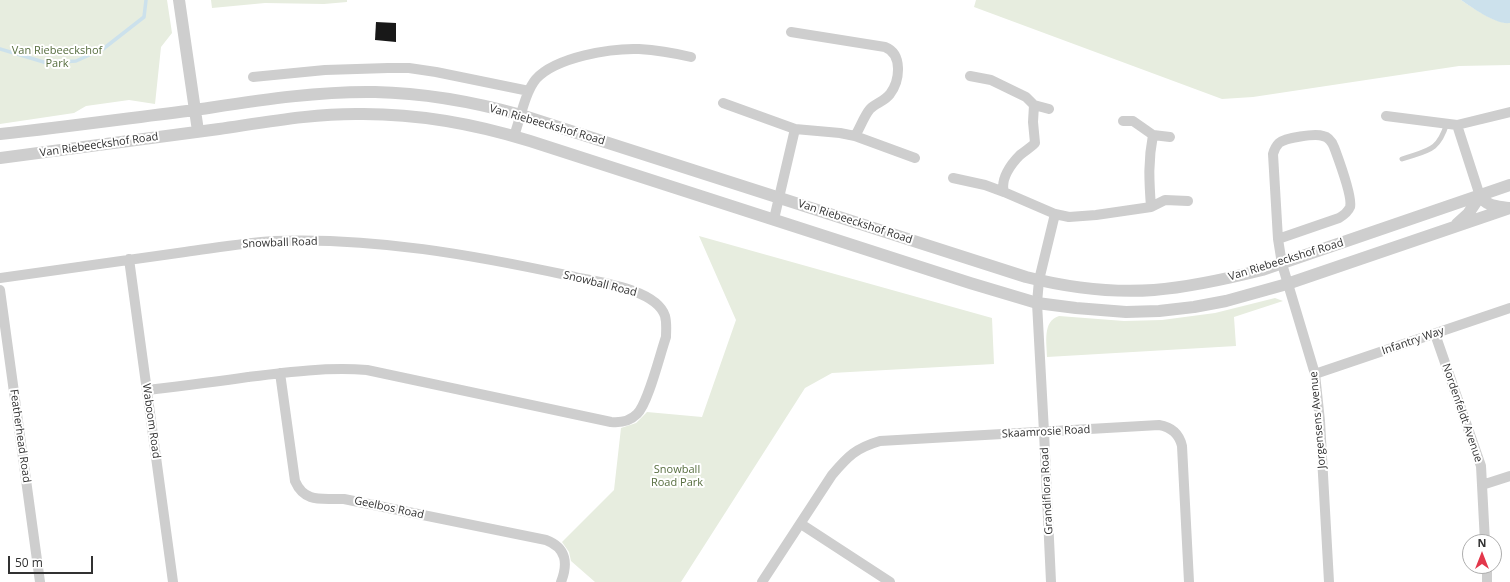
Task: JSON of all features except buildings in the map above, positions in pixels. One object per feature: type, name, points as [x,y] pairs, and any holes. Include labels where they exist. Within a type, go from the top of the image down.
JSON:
[{"type":"street","points":[[179,0],[198,131]]},
{"type":"street","points":[[791,32],[885,47],[890,49],[894,54],[898,67],[895,85],[887,98],[870,109],[855,136]]},
{"type":"street","points":[[514,136],[530,91],[537,78],[560,63],[573,58],[627,49],[665,52],[690,56]]},
{"type":"street","points":[[253,77],[325,70],[409,68],[530,91]]},
{"type":"street","points":[[970,76],[991,80],[1026,97],[1034,105],[1050,109]]},
{"type":"street","name":"Van Riebeeckshof Road","points":[[0,134],[98,123],[301,95],[376,92],[437,98],[500,109],[521,115],[1039,280],[1099,289],[1152,290],[1213,282],[1262,270],[1510,185]]},
{"type":"street","points":[[723,104],[795,129],[840,133],[855,136],[915,158]]},
{"type":"street","points":[[1004,192],[1002,182],[1012,165],[1021,155],[1030,149],[1035,142],[1033,122],[1034,105]]},
{"type":"street","points":[[1386,116],[1457,125],[1510,112]]},
{"type":"street","name":"Van Riebeeckshof Road","points":[[0,158],[76,149],[300,117],[362,114],[437,119],[468,124],[514,136],[1036,303],[1109,311],[1160,311],[1226,301],[1287,284],[1510,208]]},
{"type":"street","points":[[1123,121],[1133,121],[1152,135],[1170,137]]},
{"type":"street","points":[[1457,125],[1480,196],[1483,201],[1486,204],[1510,208]]},
{"type":"street","points":[[774,219],[795,129]]},
{"type":"street","points":[[0,141],[20,132]]},
{"type":"street","points":[[1151,207],[1148,176],[1152,135]]},
{"type":"street","name":"Jorgensens Avenue","points":[[1278,239],[1339,218],[1348,211],[1350,206],[1350,195],[1334,147],[1330,140],[1323,136],[1316,135],[1284,140],[1274,149],[1273,159],[1278,239],[1282,264],[1315,374],[1320,421],[1330,582]]},
{"type":"street","points":[[0,165],[20,155]]},
{"type":"street","points":[[953,178],[1004,192],[1055,214],[1069,217],[1096,215],[1151,207],[1165,200],[1188,201]]},
{"type":"street","points":[[1451,228],[1457,225],[1468,214],[1480,196]]},
{"type":"street","name":"Grandiflora Road","points":[[1051,582],[1036,303],[1039,280],[1055,214]]},
{"type":"street","name":"Snowball Road","points":[[0,278],[129,259],[274,241],[361,242],[391,244],[476,256],[620,287],[649,297],[658,305],[665,315],[666,337],[645,404],[632,418],[618,422],[611,422],[367,370],[327,368],[147,390]]},
{"type":"street","name":"Waboom Road","points":[[129,259],[174,582]]},
{"type":"street","name":"Featherhead Road","points":[[0,290],[40,582]]},
{"type":"street","name":"Infantry Way","points":[[1315,374],[1510,308]]},
{"type":"street","name":"Nordenfeldt Avenue","points":[[1435,334],[1481,466],[1485,534]]},
{"type":"street","name":"Geelbos Road","points":[[280,373],[295,481],[304,495],[319,499],[344,499],[546,540],[556,546],[564,555],[566,568],[561,582]]},
{"type":"street","name":"Skaamrosie Road","points":[[762,582],[842,462],[854,452],[865,446],[880,441],[1158,425],[1175,431],[1182,446],[1189,582]]},
{"type":"street","points":[[1482,485],[1510,476]]},
{"type":"street","points":[[801,524],[890,582]]},
{"type":"lane","points":[[1402,159],[1437,145],[1443,136],[1447,123]]},
{"type":"green space","name":"Van Riebeeckshof Park","points":[[0,0],[167,0],[172,33],[161,47],[155,104],[129,100],[86,106],[74,113],[0,124]]},
{"type":"green space","points":[[211,0],[347,0],[347,2],[324,4],[265,3],[212,8]]},
{"type":"green space","points":[[976,0],[1461,0],[1498,21],[1510,23],[1510,65],[1459,66],[1253,97],[1222,99],[974,7]]},
{"type":"green space","name":"Snowball Road Park","points":[[699,236],[992,318],[994,364],[832,373],[805,388],[681,582],[595,582],[571,561],[569,552],[562,542],[614,490],[621,428],[636,423],[647,412],[702,417],[736,320]]},
{"type":"green space","points":[[1275,298],[1283,301],[1234,317],[1236,346],[1047,357],[1046,340],[1048,328],[1050,323],[1059,316],[1124,321],[1162,320],[1215,313]]},
{"type":"water","points":[[1461,0],[1510,0],[1510,23],[1504,23],[1492,19]]},
{"type":"waterway","points":[[0,49],[47,63],[76,61],[103,49],[144,17],[146,0]]}]
